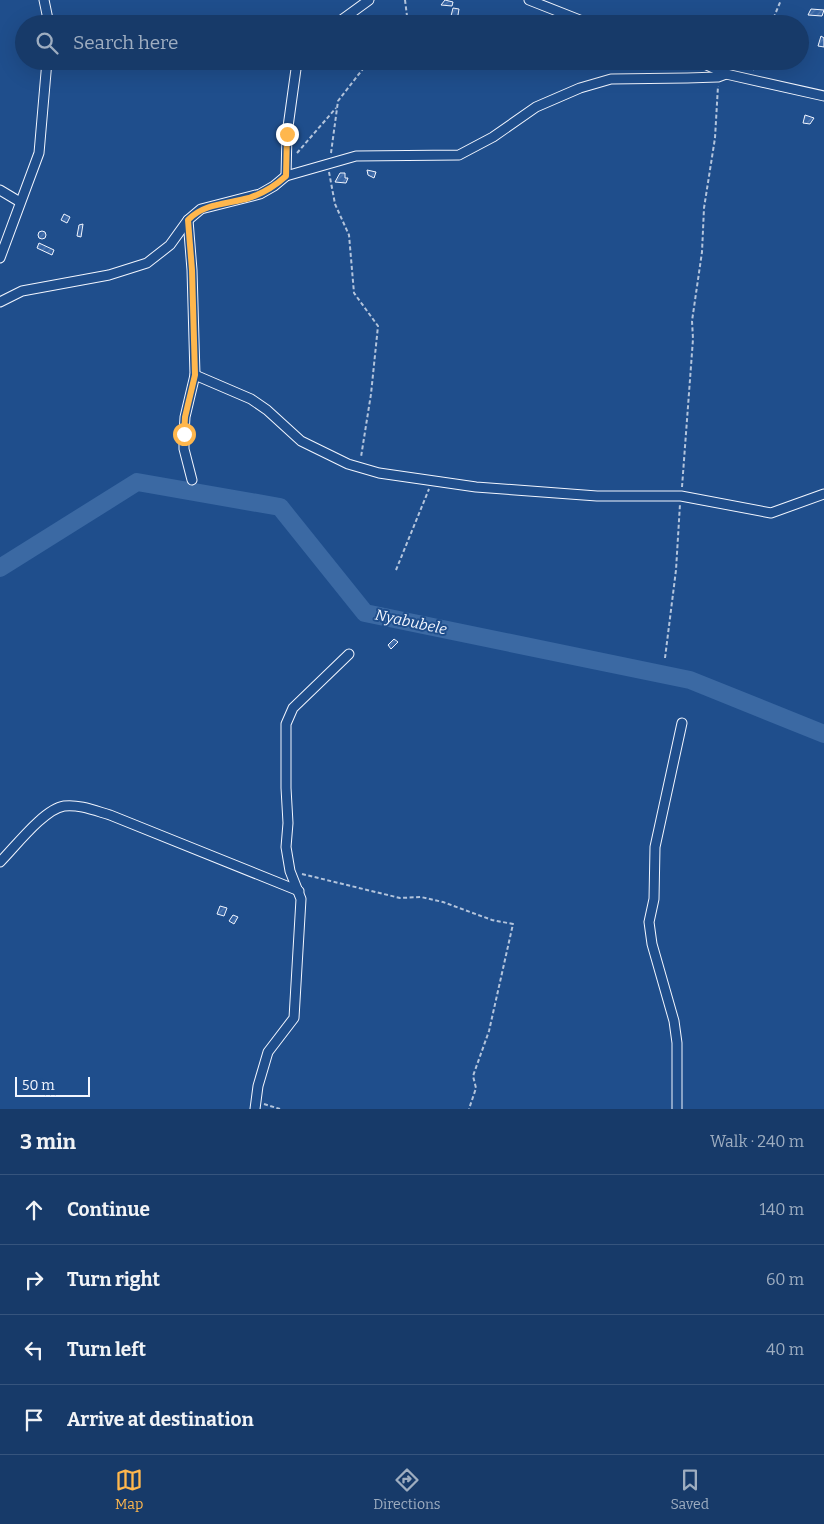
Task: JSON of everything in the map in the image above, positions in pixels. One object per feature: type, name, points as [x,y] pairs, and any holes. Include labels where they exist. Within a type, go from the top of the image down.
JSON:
[{"type":"street","points":[[44,0],[47,15]]},
{"type":"street","points":[[348,15],[369,0]]},
{"type":"street","points":[[529,0],[567,15]]},
{"type":"street","points":[[0,258],[39,153],[46,70]]},
{"type":"street","points":[[0,302],[22,291],[109,275],[147,263],[170,245],[188,220],[201,209],[260,194],[274,186],[286,171],[287,134],[296,70]]},
{"type":"street","points":[[713,70],[722,75]]},
{"type":"street","points":[[286,171],[328,165],[356,156],[459,155],[493,137],[536,108],[580,88],[611,79],[722,75],[824,96]]},
{"type":"street","points":[[0,190],[20,202]]},
{"type":"street","points":[[188,220],[192,270],[195,375],[185,417],[184,448],[192,480]]},
{"type":"street","points":[[195,375],[251,399],[267,410],[301,441],[359,467],[379,473],[432,482],[597,496],[681,496],[771,513],[824,494]]},
{"type":"street","points":[[255,1109],[258,1086],[268,1052],[294,1018],[301,899],[290,871],[286,847],[288,823],[286,724],[293,708],[349,654]]},
{"type":"street","points":[[677,1109],[677,1043],[675,1028],[652,944],[649,922],[654,899],[654,847],[682,722]]},
{"type":"street","points":[[0,862],[47,814],[64,806],[84,808],[110,815],[299,892]]},
{"type":"path","points":[[405,0],[407,15]]},
{"type":"path","points":[[775,15],[781,0]]},
{"type":"path","points":[[286,171],[336,108],[343,92],[361,70]]},
{"type":"path","points":[[665,658],[676,570],[693,340],[692,322],[702,252],[704,208],[715,138],[722,75]]},
{"type":"path","points":[[336,108],[334,142],[328,165],[335,204],[349,235],[354,293],[378,326],[371,394],[359,467]]},
{"type":"path","points":[[396,570],[432,482]]},
{"type":"path","points":[[290,871],[400,898],[421,897],[443,902],[492,920],[513,924],[489,1031],[473,1076],[476,1088],[469,1109]]},
{"type":"path","points":[[264,1104],[280,1109]]},
{"type":"building","points":[[445,0],[453,2],[452,6],[441,5]]},
{"type":"building","points":[[453,8],[459,9],[458,15],[451,15]]},
{"type":"building","points":[[811,9],[824,10],[822,16],[808,15]]},
{"type":"building","points":[[821,36],[824,38],[824,47],[818,46]]},
{"type":"building","points":[[805,115],[814,118],[810,124],[803,123]]},
{"type":"building","points":[[367,170],[376,172],[374,178],[368,175]]},
{"type":"building","points":[[340,173],[345,173],[345,178],[348,178],[346,183],[335,182]]},
{"type":"building","points":[[64,214],[70,217],[67,223],[61,220]]},
{"type":"building","points":[[83,224],[81,237],[77,236],[79,225]]},
{"type":"building","points":[[42,231],[46,235],[42,239],[38,235]]},
{"type":"building","points":[[39,243],[54,250],[52,255],[37,248]]},
{"type":"building","points":[[394,639],[398,642],[391,649],[388,645]]},
{"type":"building","points":[[220,906],[227,908],[224,916],[217,914]]},
{"type":"building","points":[[233,915],[238,917],[234,924],[229,921]]},
{"type":"waterway","name":"Nyabubele","points":[[0,568],[137,482],[280,507],[365,613],[690,680],[824,734]]},
{"type":"route","points":[[184,434],[185,417],[195,375],[192,270],[188,220],[201,209],[260,194],[286,176],[287,134]]}]
